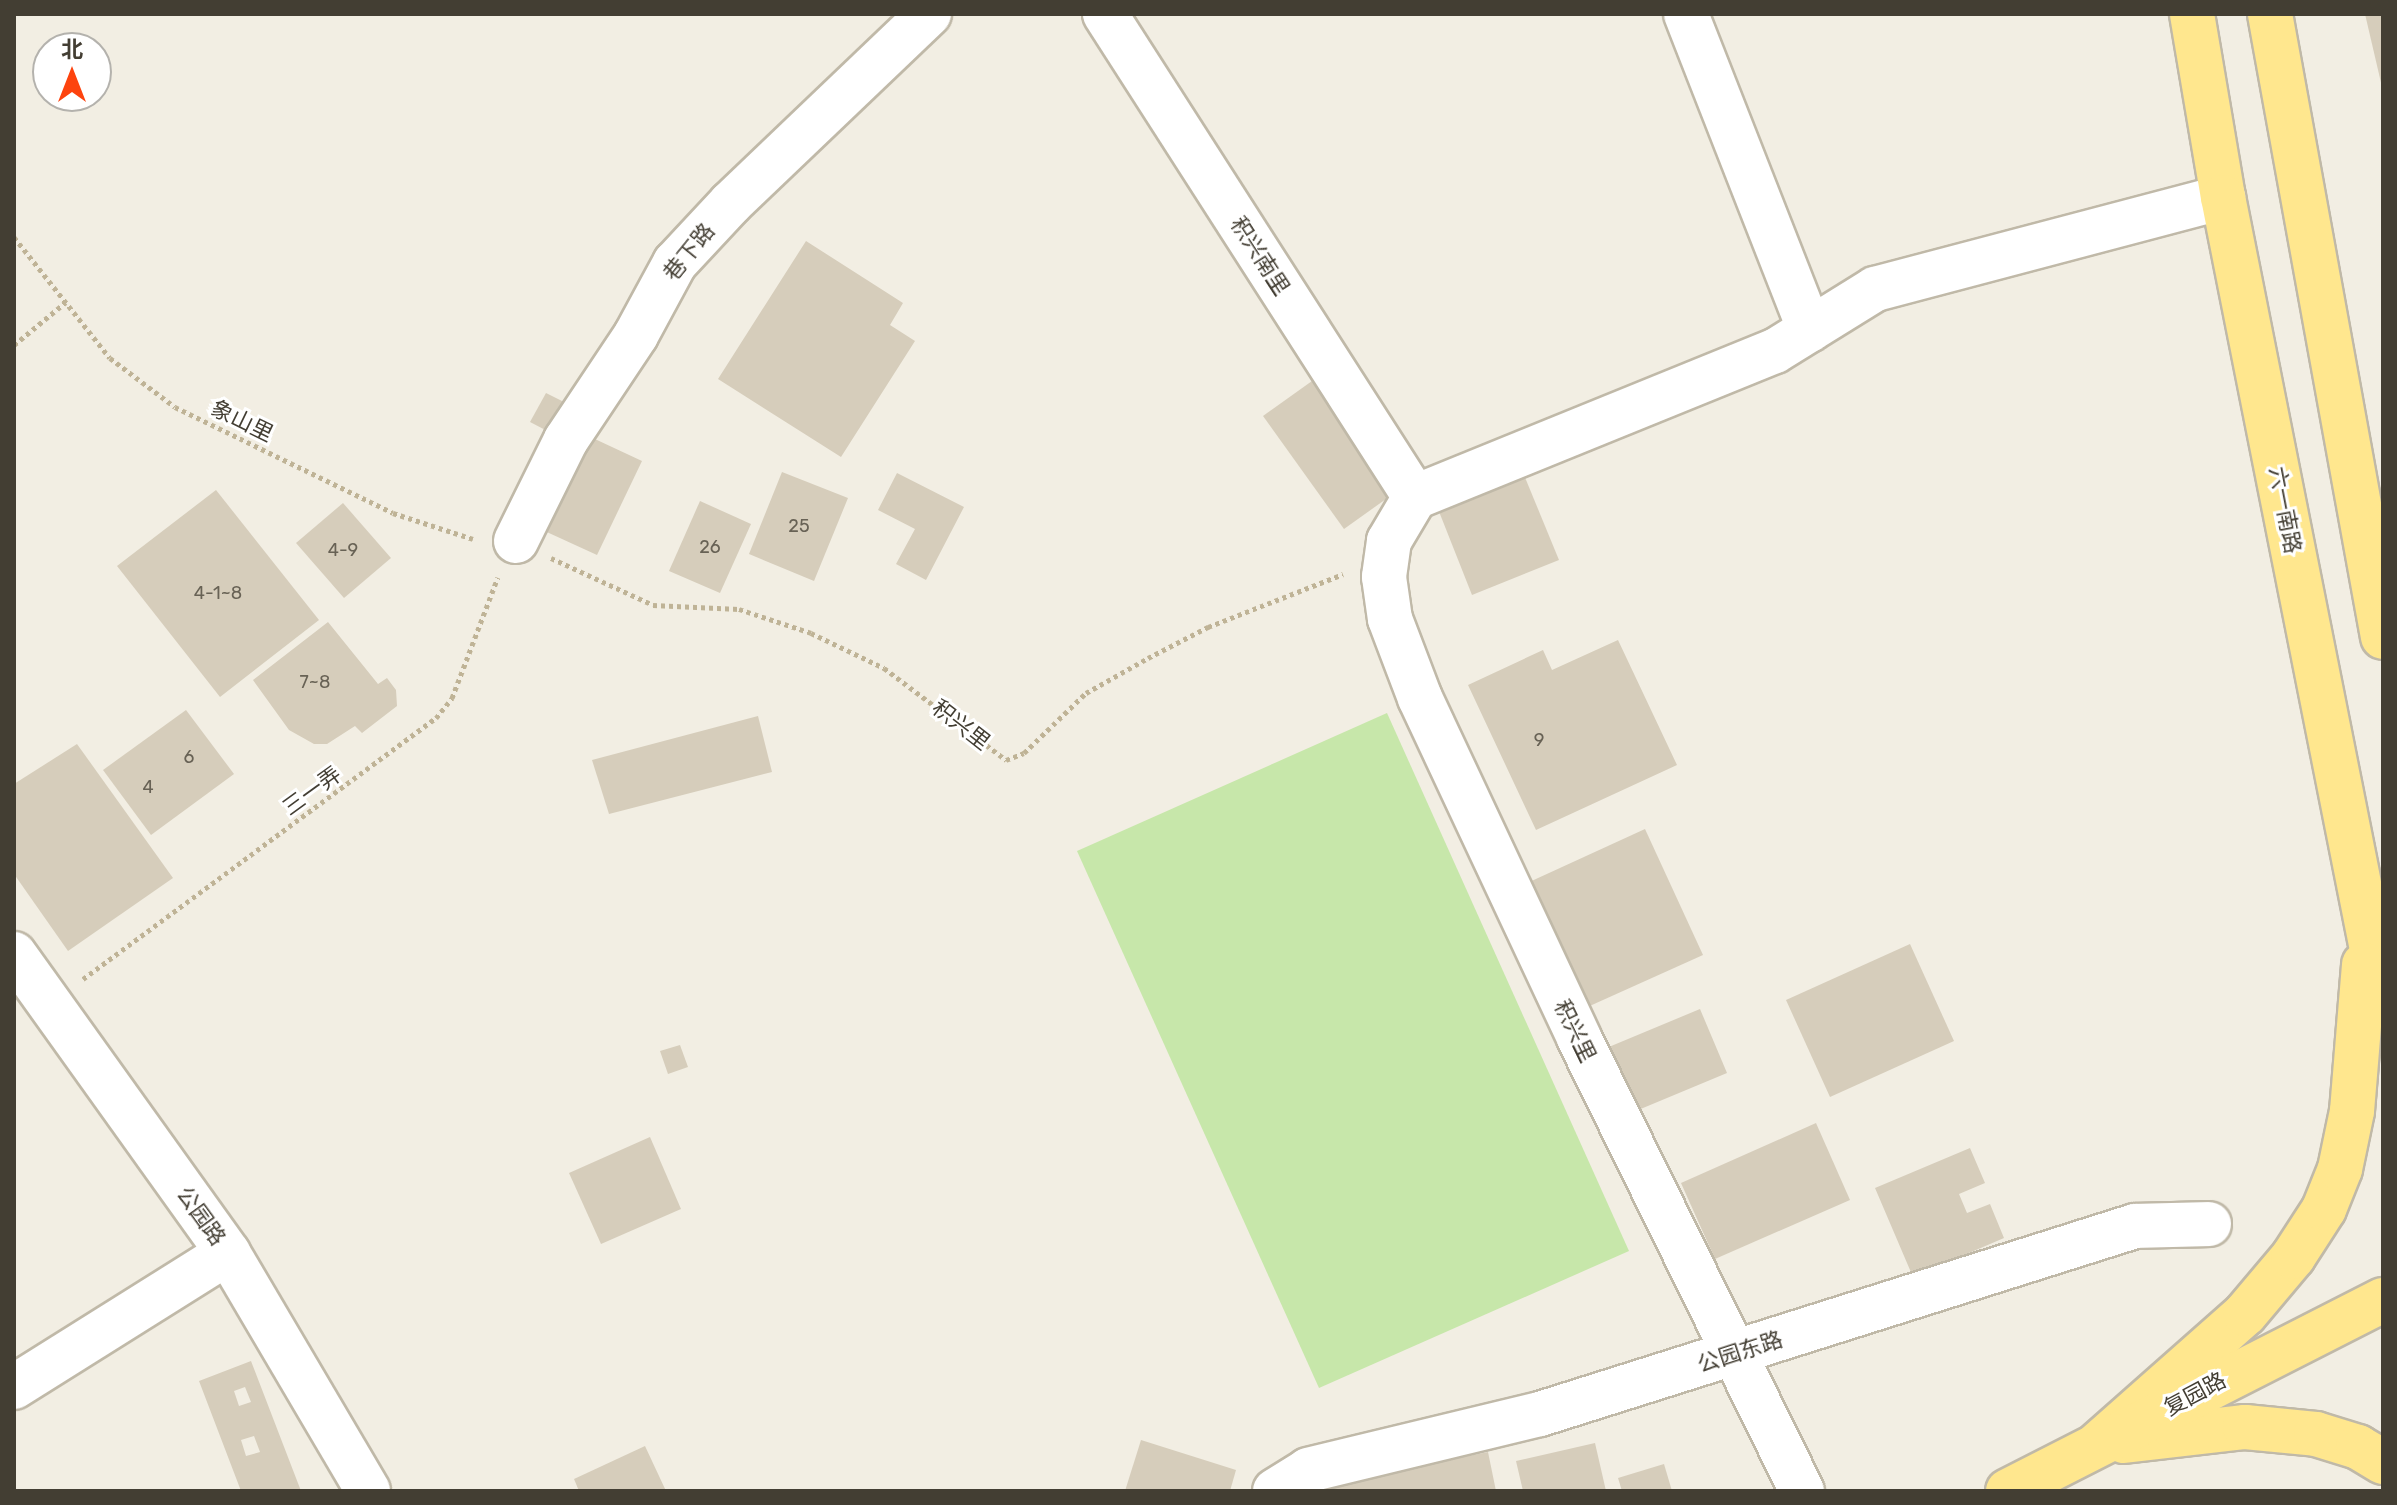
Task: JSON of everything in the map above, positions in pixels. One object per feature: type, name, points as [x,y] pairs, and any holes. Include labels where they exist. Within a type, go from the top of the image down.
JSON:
[{"type":"main road","name":"六一南路","points":[[2192,14],[2223,197],[2383,1005]]},
{"type":"main road","points":[[2270,14],[2383,637]]},
{"type":"main road","points":[[2098,1444],[2245,1314],[2293,1257],[2324,1209],[2340,1169],[2352,1111],[2367,926]]},
{"type":"main road","name":"复园路","points":[[2008,1491],[2383,1300]]},
{"type":"main road","points":[[2098,1444],[2245,1427],[2316,1434],[2358,1447],[2383,1462]]},
{"type":"street","name":"巷下路","points":[[516,541],[566,440],[636,335],[675,263],[739,194],[929,14]]},
{"type":"street","name":"积兴南里","points":[[1105,14],[1415,497]]},
{"type":"street","points":[[1686,14],[1810,330]]},
{"type":"street","points":[[1385,558],[1415,497],[1775,351],[1875,289],[2223,197]]},
{"type":"street","name":"积兴里","points":[[1385,558],[1390,619],[1420,698],[1732,1354],[1802,1491]]},
{"type":"street","name":"公园路","points":[[14,954],[228,1253],[368,1491]]},
{"type":"street","name":"公园东路","points":[[1275,1491],[1293,1477],[1338,1461],[1540,1414],[2135,1226],[2209,1224]]},
{"type":"street","points":[[14,1387],[228,1253]]},
{"type":"path","name":"象山里","points":[[14,237],[110,358],[175,407],[393,513],[476,540],[516,541]]},
{"type":"path","points":[[14,345],[66,302]]},
{"type":"path","name":"积兴里","points":[[516,541],[653,605],[739,609],[811,633],[884,668],[1006,760],[1024,753],[1086,693],[1148,658],[1208,627],[1385,558]]},
{"type":"path","name":"三一弄","points":[[48,1005],[436,718],[452,698],[485,604],[516,541]]},
{"type":"green space","points":[[1387,713],[1629,1251],[1319,1388],[1077,851]]},
{"type":"building","points":[[2365,14],[2383,14],[2383,87],[2382,87]]},
{"type":"building","points":[[806,241],[903,303],[890,325],[915,341],[841,457],[718,379]]},
{"type":"building","points":[[1319,376],[1400,489],[1344,529],[1263,416]]},
{"type":"building","points":[[546,393],[572,406],[557,436],[530,422]]},
{"type":"building","points":[[582,433],[642,461],[597,555],[538,528]]},
{"type":"building","points":[[782,472],[848,498],[814,581],[749,554]]},
{"type":"building","points":[[897,473],[964,507],[926,580],[896,564],[915,529],[878,510]]},
{"type":"building","points":[[1524,475],[1559,560],[1472,595],[1438,509]]},
{"type":"building","points":[[216,490],[319,620],[220,697],[117,566]]},
{"type":"building","points":[[700,501],[751,524],[720,593],[669,571]]},
{"type":"building","points":[[343,503],[391,558],[344,598],[296,543]]},
{"type":"building","points":[[328,622],[378,684],[387,678],[396,690],[397,706],[362,733],[355,726],[327,744],[314,744],[289,730],[253,680]]},
{"type":"building","points":[[1618,640],[1677,765],[1536,830],[1468,685],[1543,650],[1552,670]]},
{"type":"building","points":[[186,710],[234,774],[151,835],[103,770]]},
{"type":"building","points":[[758,716],[772,772],[609,814],[592,760]]},
{"type":"building","points":[[77,744],[173,878],[68,951],[14,874],[14,784]]},
{"type":"building","points":[[1645,829],[1703,955],[1583,1009],[1525,884]]},
{"type":"building","points":[[1910,944],[1954,1041],[1830,1097],[1786,1000]]},
{"type":"building","points":[[1700,1009],[1727,1073],[1631,1113],[1604,1049]]},
{"type":"building","points":[[680,1045],[688,1067],[668,1074],[660,1051]]},
{"type":"building","points":[[1816,1123],[1850,1200],[1715,1259],[1681,1183]]},
{"type":"building","points":[[650,1137],[681,1209],[601,1244],[569,1173]]},
{"type":"building","points":[[1970,1148],[1985,1183],[1959,1194],[1967,1213],[1990,1204],[2004,1238],[1913,1277],[1875,1188]]},
{"type":"building","points":[[251,1361],[301,1491],[241,1491],[199,1381]],"holes":[[[245,1387],[251,1402],[239,1406],[234,1391]],[[254,1436],[260,1452],[246,1456],[241,1440]]]},
{"type":"building","points":[[1141,1440],[1236,1470],[1230,1491],[1125,1491]]},
{"type":"building","points":[[1595,1443],[1606,1491],[1523,1491],[1516,1461]]},
{"type":"building","points":[[645,1446],[666,1491],[579,1491],[574,1479]]},
{"type":"building","points":[[1488,1452],[1496,1491],[1323,1491],[1322,1486]]},
{"type":"building","points":[[1664,1464],[1672,1491],[1622,1491],[1618,1478]]}]
